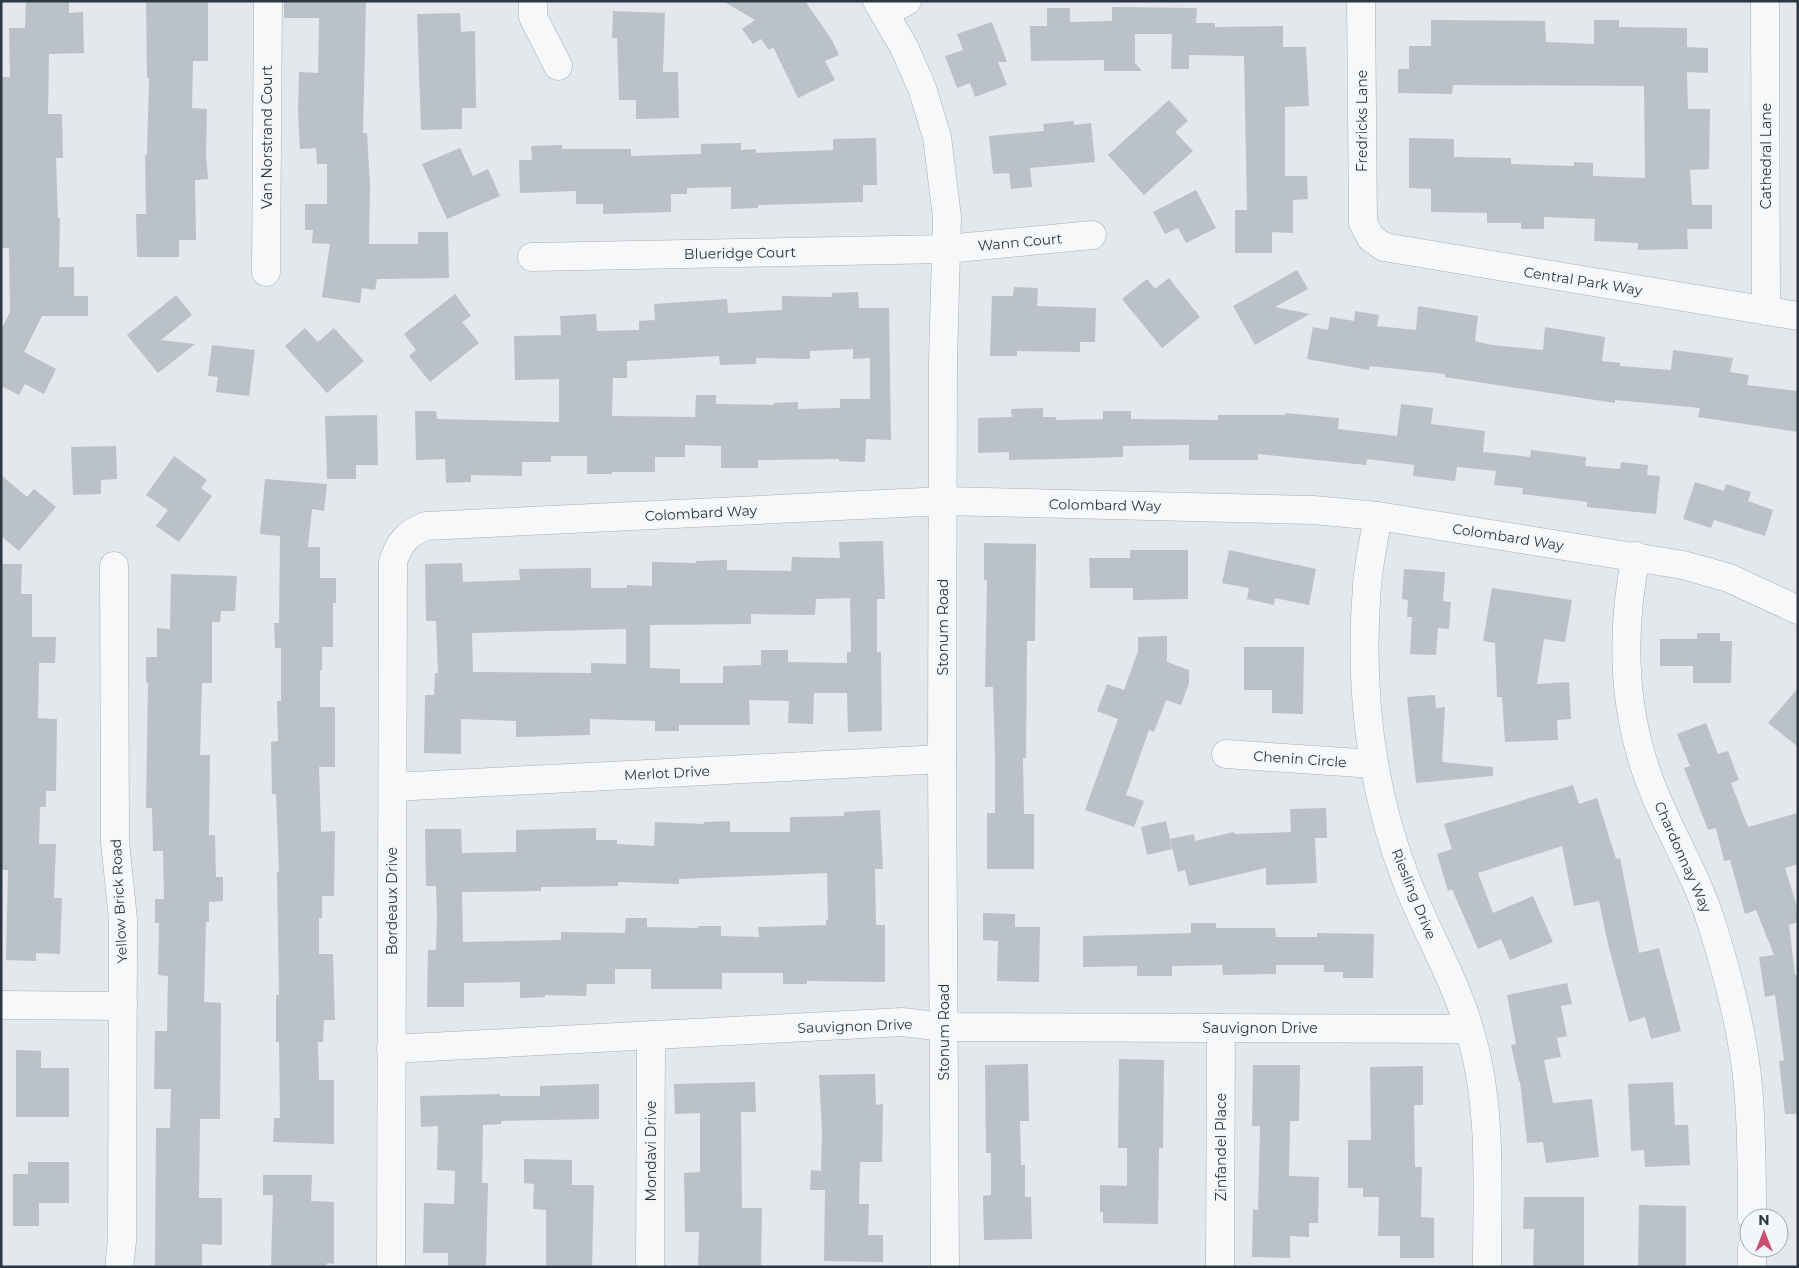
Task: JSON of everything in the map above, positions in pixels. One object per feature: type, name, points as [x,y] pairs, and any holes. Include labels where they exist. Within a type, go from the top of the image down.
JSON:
[{"type":"street","name":"Van Norstrand Court","points":[[266,272],[268,1]]},
{"type":"street","points":[[533,1],[533,17],[558,66]]},
{"type":"street","name":"Fredricks Lane","points":[[1362,1],[1363,222],[1371,238]]},
{"type":"street","name":"Cathedral Lane","points":[[1765,1],[1766,311]]},
{"type":"street","name":"Stonum Road","points":[[890,5],[937,137],[944,180],[947,249],[943,360],[942,758],[945,1267]]},
{"type":"street","name":"Wann Court","points":[[947,249],[1092,235]]},
{"type":"street","name":"Central Park Way","points":[[1371,238],[1384,248],[1396,251],[1798,316]]},
{"type":"street","name":"Blueridge Court","points":[[532,257],[947,249]]},
{"type":"street","name":"Colombard Way","points":[[404,538],[426,526],[944,501],[1313,510],[1378,516],[1683,565],[1729,578],[1798,610]]},
{"type":"street","name":"Riesling Drive","points":[[1378,516],[1367,583],[1364,639],[1365,695],[1374,764],[1389,828],[1407,881],[1448,972],[1469,1029],[1482,1088],[1487,1135],[1488,1267]]},
{"type":"street","name":"Bordeaux Drive","points":[[391,1267],[392,562],[404,538]]},
{"type":"street","name":"Chardonnay Way","points":[[1636,556],[1628,595],[1625,642],[1627,688],[1635,734],[1646,772],[1658,803],[1690,867],[1713,926],[1734,999],[1748,1086],[1752,1208]]},
{"type":"street","name":"Yellow Brick Road","points":[[114,566],[115,842],[123,919],[122,1240],[119,1267]]},
{"type":"street","name":"Chenin Circle","points":[[1226,754],[1374,764]]},
{"type":"street","name":"Merlot Drive","points":[[392,787],[942,758]]},
{"type":"street","points":[[1,1005],[123,1006]]},
{"type":"street","name":"Sauvignon Drive","points":[[391,1049],[902,1022],[944,1027],[1469,1029]]},
{"type":"street","name":"Zinfandel Place","points":[[1220,1267],[1221,1028]]},
{"type":"street","name":"Mondavi Drive","points":[[650,1267],[651,1035]]},
{"type":"building","points":[[26,1],[69,1],[69,13],[83,12],[84,53],[49,54],[48,114],[62,114],[63,158],[56,158],[58,218],[60,218],[59,267],[74,267],[74,296],[88,296],[88,316],[42,316],[24,352],[56,369],[44,394],[25,384],[19,395],[1,386],[1,330],[10,312],[9,248],[1,248],[1,77],[10,77],[9,28],[25,28]]},
{"type":"building","points":[[146,1],[208,1],[208,61],[193,61],[192,108],[207,109],[206,154],[208,179],[195,180],[196,240],[179,240],[179,257],[137,257],[136,214],[146,214],[145,155],[147,155],[149,78],[147,78]]},
{"type":"building","points":[[284,1],[366,1],[363,133],[367,133],[370,185],[369,244],[418,244],[418,232],[448,232],[449,278],[377,279],[375,290],[362,288],[360,303],[322,297],[330,244],[312,243],[313,230],[305,230],[305,204],[327,204],[327,164],[317,164],[316,148],[300,149],[298,112],[299,72],[318,73],[319,18],[284,18]]},
{"type":"building","points":[[723,1],[805,1],[832,40],[839,55],[825,61],[835,80],[798,98],[773,47],[769,50],[761,39],[753,44],[742,29],[755,20]]},
{"type":"building","points":[[1112,7],[1197,8],[1196,23],[1215,23],[1215,27],[1283,26],[1283,47],[1306,47],[1309,106],[1285,107],[1285,176],[1307,176],[1308,199],[1293,200],[1293,233],[1272,232],[1272,253],[1235,253],[1235,210],[1247,210],[1244,56],[1189,55],[1189,69],[1171,69],[1172,34],[1135,34],[1135,63],[1142,71],[1104,71],[1104,60],[1031,61],[1030,26],[1047,26],[1047,8],[1070,8],[1070,22],[1112,21]]},
{"type":"building","points":[[613,11],[665,13],[663,72],[678,72],[679,118],[636,119],[636,100],[619,100],[617,38],[612,38]]},
{"type":"building","points":[[460,13],[461,32],[475,31],[476,108],[462,108],[462,129],[421,130],[417,14]]},
{"type":"building","points":[[1431,20],[1545,21],[1546,42],[1594,44],[1594,20],[1619,20],[1619,27],[1687,28],[1687,47],[1708,48],[1708,73],[1687,72],[1688,109],[1710,109],[1709,169],[1690,170],[1692,205],[1712,205],[1712,229],[1687,229],[1688,249],[1638,250],[1638,243],[1594,241],[1595,219],[1544,217],[1544,229],[1521,229],[1521,223],[1487,223],[1487,213],[1431,212],[1431,189],[1409,188],[1409,138],[1454,139],[1454,157],[1511,158],[1511,164],[1574,166],[1574,162],[1593,163],[1593,176],[1645,178],[1644,86],[1453,85],[1452,94],[1398,93],[1398,69],[1409,69],[1409,46],[1431,46]]},
{"type":"building","points":[[992,22],[1007,62],[998,62],[1007,85],[975,97],[970,83],[957,88],[945,56],[963,50],[957,34]]},
{"type":"building","points":[[1169,100],[1188,121],[1175,132],[1193,151],[1144,195],[1108,155]]},
{"type":"building","points":[[1074,121],[1074,125],[1091,123],[1095,162],[1030,168],[1032,187],[1011,189],[1009,173],[993,174],[989,136],[1044,131],[1043,124]]},
{"type":"building","points":[[876,138],[877,185],[863,185],[863,202],[758,205],[758,208],[731,209],[731,187],[687,188],[687,194],[671,194],[671,212],[603,214],[603,204],[576,204],[576,191],[520,193],[519,160],[532,160],[531,146],[562,145],[562,149],[631,149],[631,156],[701,154],[701,144],[741,143],[741,150],[756,149],[756,153],[833,150],[833,139]]},
{"type":"building","points":[[460,148],[473,176],[488,169],[500,196],[447,219],[422,164]]},
{"type":"building","points":[[1196,190],[1216,228],[1186,243],[1178,228],[1165,234],[1153,212]]},
{"type":"building","points":[[1297,270],[1308,289],[1275,307],[1310,314],[1255,345],[1233,306]]},
{"type":"building","points":[[1169,278],[1200,317],[1162,348],[1122,299],[1147,279],[1155,289]]},
{"type":"building","points":[[1014,287],[1038,288],[1037,306],[1096,308],[1095,342],[1080,342],[1080,352],[1017,351],[1017,356],[990,356],[992,296],[1013,296]]},
{"type":"building","points":[[858,292],[859,308],[889,308],[891,440],[866,439],[865,462],[839,461],[839,459],[758,460],[758,468],[721,468],[721,446],[685,445],[685,457],[655,457],[655,472],[587,474],[587,456],[551,456],[551,462],[522,462],[522,476],[471,475],[471,482],[446,483],[445,459],[416,460],[415,411],[436,411],[437,419],[559,422],[559,379],[515,380],[514,336],[561,335],[560,316],[596,314],[597,331],[639,330],[639,321],[655,320],[654,304],[727,299],[728,313],[782,310],[782,296],[832,297],[832,293]],"holes":[[[853,349],[853,359],[870,358],[870,399],[840,399],[840,408],[798,409],[798,402],[774,403],[774,405],[716,404],[716,395],[696,395],[695,417],[612,416],[613,378],[627,378],[627,361],[719,356],[720,365],[756,364],[756,358],[810,359],[810,351]]]},
{"type":"building","points":[[455,294],[471,316],[462,322],[479,343],[430,382],[409,356],[416,350],[404,334]]},
{"type":"building","points":[[176,295],[192,315],[161,340],[195,344],[158,373],[127,335]]},
{"type":"building","points":[[1418,306],[1478,316],[1475,341],[1492,345],[1543,350],[1545,327],[1605,337],[1602,361],[1620,363],[1620,366],[1671,370],[1673,350],[1733,358],[1730,372],[1749,375],[1747,385],[1798,391],[1798,432],[1698,417],[1700,408],[1615,400],[1615,403],[1445,377],[1445,374],[1370,366],[1369,370],[1307,359],[1313,327],[1328,330],[1330,317],[1354,321],[1355,311],[1379,315],[1377,326],[1416,330]]},
{"type":"building","points":[[305,328],[318,342],[334,328],[364,361],[327,393],[285,346]]},
{"type":"building","points":[[212,345],[255,350],[249,396],[216,392],[218,377],[208,376]]},
{"type":"building","points":[[1401,404],[1433,408],[1431,424],[1485,431],[1483,452],[1530,457],[1531,450],[1586,457],[1585,466],[1620,469],[1621,462],[1648,465],[1647,475],[1660,476],[1656,514],[1587,507],[1587,502],[1522,494],[1523,488],[1494,485],[1496,471],[1457,467],[1455,481],[1413,476],[1414,465],[1367,459],[1366,465],[1258,454],[1258,460],[1189,460],[1189,445],[1123,446],[1123,457],[1009,460],[1009,452],[978,453],[978,418],[1012,417],[1011,409],[1043,408],[1043,417],[1056,417],[1056,420],[1103,419],[1103,411],[1131,411],[1131,419],[1218,420],[1218,415],[1285,415],[1285,413],[1339,418],[1338,429],[1397,436]]},
{"type":"building","points":[[377,415],[378,465],[356,465],[356,479],[327,479],[325,416]]},
{"type":"building","points":[[116,446],[117,479],[101,480],[101,494],[73,495],[71,447]]},
{"type":"building","points":[[174,456],[207,480],[201,488],[212,496],[179,542],[156,526],[168,510],[146,495]]},
{"type":"building","points":[[1,475],[27,497],[34,489],[56,507],[19,551],[1,536]]},
{"type":"building","points":[[265,479],[327,484],[324,511],[312,509],[308,547],[320,547],[320,578],[336,578],[336,603],[333,603],[333,647],[322,647],[322,670],[320,670],[320,707],[335,707],[335,767],[319,767],[321,832],[335,831],[334,896],[322,896],[322,918],[319,918],[319,954],[333,954],[335,1020],[324,1020],[323,1042],[318,1042],[319,1080],[334,1080],[334,1144],[273,1142],[274,1118],[280,1118],[279,1042],[276,1042],[276,995],[279,995],[277,872],[279,872],[276,794],[272,794],[271,742],[278,741],[277,701],[281,701],[281,648],[275,648],[274,623],[279,623],[280,536],[260,534]]},
{"type":"building","points":[[1695,482],[1724,491],[1726,484],[1751,492],[1748,501],[1773,510],[1765,536],[1714,520],[1711,528],[1683,519]]},
{"type":"building","points":[[883,541],[885,599],[877,599],[877,652],[881,652],[882,731],[848,732],[847,693],[814,693],[813,724],[788,723],[789,701],[749,700],[750,725],[679,725],[679,731],[655,731],[655,721],[590,719],[590,735],[516,737],[516,721],[461,719],[461,754],[424,753],[425,695],[434,695],[435,673],[438,673],[436,621],[426,621],[425,564],[462,563],[463,582],[520,580],[519,569],[591,568],[591,588],[627,588],[627,585],[652,586],[652,562],[696,563],[696,561],[727,560],[727,570],[791,571],[792,557],[840,558],[839,542]],"holes":[[[850,598],[851,652],[847,652],[847,663],[788,662],[788,650],[761,650],[761,665],[723,666],[723,683],[680,683],[680,669],[650,668],[650,625],[751,624],[751,614],[815,615],[816,599]],[[626,629],[626,664],[591,663],[591,673],[473,672],[472,633]]]},
{"type":"building","points":[[984,543],[1036,544],[1035,641],[1027,641],[1026,758],[1023,758],[1024,814],[1034,814],[1034,869],[987,869],[987,813],[995,813],[995,758],[993,687],[985,687],[987,580],[984,580]]},
{"type":"building","points":[[1130,550],[1188,550],[1188,599],[1133,600],[1133,588],[1090,588],[1089,558],[1130,558]]},
{"type":"building","points":[[1229,550],[1316,569],[1309,605],[1275,598],[1274,605],[1247,599],[1249,588],[1222,583]]},
{"type":"building","points":[[1,564],[22,564],[21,594],[32,594],[32,637],[56,637],[55,663],[39,663],[38,718],[57,719],[56,791],[46,791],[46,807],[40,807],[39,844],[56,844],[54,898],[62,898],[60,954],[36,953],[36,961],[6,960],[8,870],[1,870]]},
{"type":"building","points":[[1404,569],[1445,572],[1443,601],[1451,602],[1449,629],[1438,628],[1436,655],[1410,654],[1412,617],[1407,617],[1408,600],[1402,599]]},
{"type":"building","points":[[171,574],[237,576],[235,611],[221,611],[220,622],[212,622],[212,683],[202,683],[200,755],[210,755],[209,835],[215,835],[216,877],[223,877],[223,901],[209,902],[209,922],[206,922],[204,1002],[221,1003],[220,1119],[200,1119],[199,1198],[222,1198],[222,1245],[202,1244],[202,1267],[155,1267],[156,1128],[170,1128],[171,1089],[154,1089],[155,1031],[167,1031],[168,976],[158,975],[159,923],[155,923],[155,899],[164,899],[163,851],[153,851],[152,808],[146,808],[148,683],[146,683],[146,657],[157,657],[157,628],[170,629]]},
{"type":"building","points":[[1492,588],[1572,600],[1565,642],[1544,639],[1537,684],[1569,682],[1571,719],[1557,720],[1558,740],[1505,742],[1502,697],[1497,697],[1495,643],[1483,641]]},
{"type":"building","points":[[1697,633],[1720,633],[1720,641],[1732,641],[1731,683],[1693,683],[1693,666],[1660,666],[1660,639],[1697,639]]},
{"type":"building","points":[[1167,636],[1167,662],[1189,670],[1189,683],[1181,705],[1166,700],[1154,732],[1149,730],[1126,795],[1144,801],[1134,827],[1085,810],[1118,719],[1097,711],[1107,684],[1124,690],[1138,651],[1138,637]]},
{"type":"building","points":[[1244,647],[1304,647],[1303,714],[1272,713],[1272,690],[1244,690]]},
{"type":"building","points":[[1798,688],[1798,747],[1768,723]]},
{"type":"building","points":[[1435,695],[1436,708],[1445,707],[1442,762],[1493,767],[1493,776],[1416,783],[1407,697]]},
{"type":"building","points":[[1706,723],[1718,754],[1728,751],[1739,780],[1731,783],[1748,827],[1798,813],[1798,864],[1785,868],[1798,910],[1798,922],[1789,925],[1795,975],[1798,975],[1798,1114],[1785,1114],[1779,1061],[1784,1060],[1775,995],[1765,997],[1759,957],[1774,955],[1756,910],[1745,914],[1730,860],[1724,861],[1716,828],[1708,830],[1684,768],[1690,766],[1677,734]]},
{"type":"building","points":[[1573,785],[1579,804],[1597,798],[1616,859],[1620,858],[1639,953],[1659,948],[1681,1031],[1651,1039],[1645,1017],[1629,1022],[1608,944],[1599,901],[1574,906],[1562,846],[1478,873],[1493,913],[1533,896],[1553,942],[1510,960],[1501,939],[1478,949],[1452,889],[1448,891],[1437,854],[1452,849],[1444,824]]},
{"type":"building","points":[[1326,808],[1327,838],[1315,838],[1317,883],[1266,885],[1266,868],[1189,886],[1185,870],[1178,872],[1170,839],[1194,834],[1195,841],[1234,832],[1234,834],[1291,832],[1290,809]]},
{"type":"building","points":[[880,810],[883,869],[875,869],[876,925],[885,925],[885,982],[807,981],[807,984],[783,984],[783,973],[722,973],[722,989],[651,989],[651,969],[615,969],[615,984],[587,984],[586,996],[545,995],[545,997],[520,998],[520,982],[464,983],[464,1007],[427,1007],[428,950],[436,950],[437,919],[436,886],[426,886],[425,829],[461,829],[462,853],[516,852],[516,830],[596,828],[596,840],[617,840],[617,844],[654,846],[655,822],[704,824],[704,822],[730,821],[730,832],[790,832],[790,817],[844,816],[844,812]],"holes":[[[827,873],[828,920],[826,920],[826,925],[758,927],[759,937],[721,936],[721,926],[698,926],[698,928],[647,927],[647,918],[626,918],[625,933],[561,932],[561,940],[463,942],[462,892],[541,891],[541,887],[618,886],[618,882],[679,884],[679,879]]]},
{"type":"building","points":[[1166,821],[1172,849],[1147,855],[1141,827]]},
{"type":"building","points":[[983,913],[1015,914],[1015,927],[1040,927],[1039,982],[997,981],[998,941],[983,940]]},
{"type":"building","points":[[1191,923],[1216,923],[1216,928],[1275,928],[1276,937],[1317,937],[1317,933],[1374,934],[1373,978],[1343,978],[1343,972],[1324,972],[1324,965],[1276,965],[1276,974],[1223,975],[1222,965],[1172,966],[1172,976],[1137,976],[1137,966],[1083,967],[1083,936],[1191,933]]},
{"type":"building","points":[[1567,983],[1572,1004],[1561,1006],[1567,1036],[1557,1038],[1561,1057],[1544,1060],[1553,1103],[1592,1099],[1599,1157],[1546,1163],[1543,1142],[1527,1143],[1520,1081],[1511,1045],[1516,1044],[1507,995]]},
{"type":"building","points":[[16,1050],[41,1051],[41,1068],[69,1068],[69,1117],[16,1117]]},
{"type":"building","points":[[1119,1059],[1164,1060],[1163,1148],[1159,1148],[1158,1224],[1103,1223],[1103,1212],[1100,1212],[1100,1185],[1127,1186],[1127,1148],[1118,1148]]},
{"type":"building","points":[[1028,1064],[1029,1121],[1020,1121],[1021,1165],[1025,1165],[1025,1197],[1031,1197],[1032,1239],[984,1240],[983,1196],[991,1195],[991,1153],[986,1153],[985,1065]]},
{"type":"building","points":[[1253,1065],[1300,1065],[1299,1121],[1290,1121],[1289,1176],[1319,1177],[1318,1223],[1309,1223],[1309,1237],[1290,1236],[1290,1258],[1252,1257],[1253,1209],[1258,1210],[1260,1126],[1252,1126]]},
{"type":"building","points":[[1423,1066],[1423,1105],[1414,1105],[1415,1167],[1422,1167],[1421,1217],[1434,1218],[1434,1258],[1400,1258],[1400,1236],[1378,1236],[1379,1197],[1363,1197],[1363,1188],[1348,1188],[1348,1140],[1371,1140],[1370,1067]]},
{"type":"building","points":[[875,1074],[876,1105],[883,1104],[882,1162],[860,1162],[859,1204],[869,1204],[868,1235],[883,1235],[883,1262],[824,1261],[825,1190],[810,1190],[811,1170],[821,1171],[822,1131],[819,1075]]},
{"type":"building","points":[[755,1082],[756,1112],[741,1112],[742,1208],[762,1208],[761,1267],[698,1267],[699,1232],[685,1232],[684,1173],[700,1172],[700,1113],[675,1114],[674,1084]]},
{"type":"building","points":[[1673,1082],[1675,1125],[1688,1125],[1690,1165],[1645,1167],[1644,1150],[1631,1151],[1628,1084]]},
{"type":"building","points":[[599,1084],[599,1119],[501,1121],[501,1124],[483,1125],[482,1183],[488,1183],[486,1267],[448,1267],[448,1253],[423,1253],[424,1203],[454,1204],[455,1171],[437,1170],[438,1126],[421,1127],[420,1096],[500,1094],[500,1096],[540,1096],[540,1086]]},
{"type":"building","points":[[524,1159],[572,1160],[572,1185],[594,1185],[592,1267],[546,1267],[546,1210],[533,1209],[534,1184],[524,1183]]},
{"type":"building","points":[[28,1162],[69,1162],[69,1203],[39,1203],[39,1226],[13,1226],[13,1174],[28,1174]]},
{"type":"building","points":[[263,1175],[312,1175],[311,1201],[334,1202],[334,1264],[327,1263],[327,1267],[271,1267],[273,1195],[263,1195]]},
{"type":"building","points":[[1524,1197],[1584,1197],[1584,1267],[1533,1267],[1534,1229],[1523,1229]]},
{"type":"building","points":[[1639,1205],[1686,1206],[1686,1267],[1638,1267]]}]
